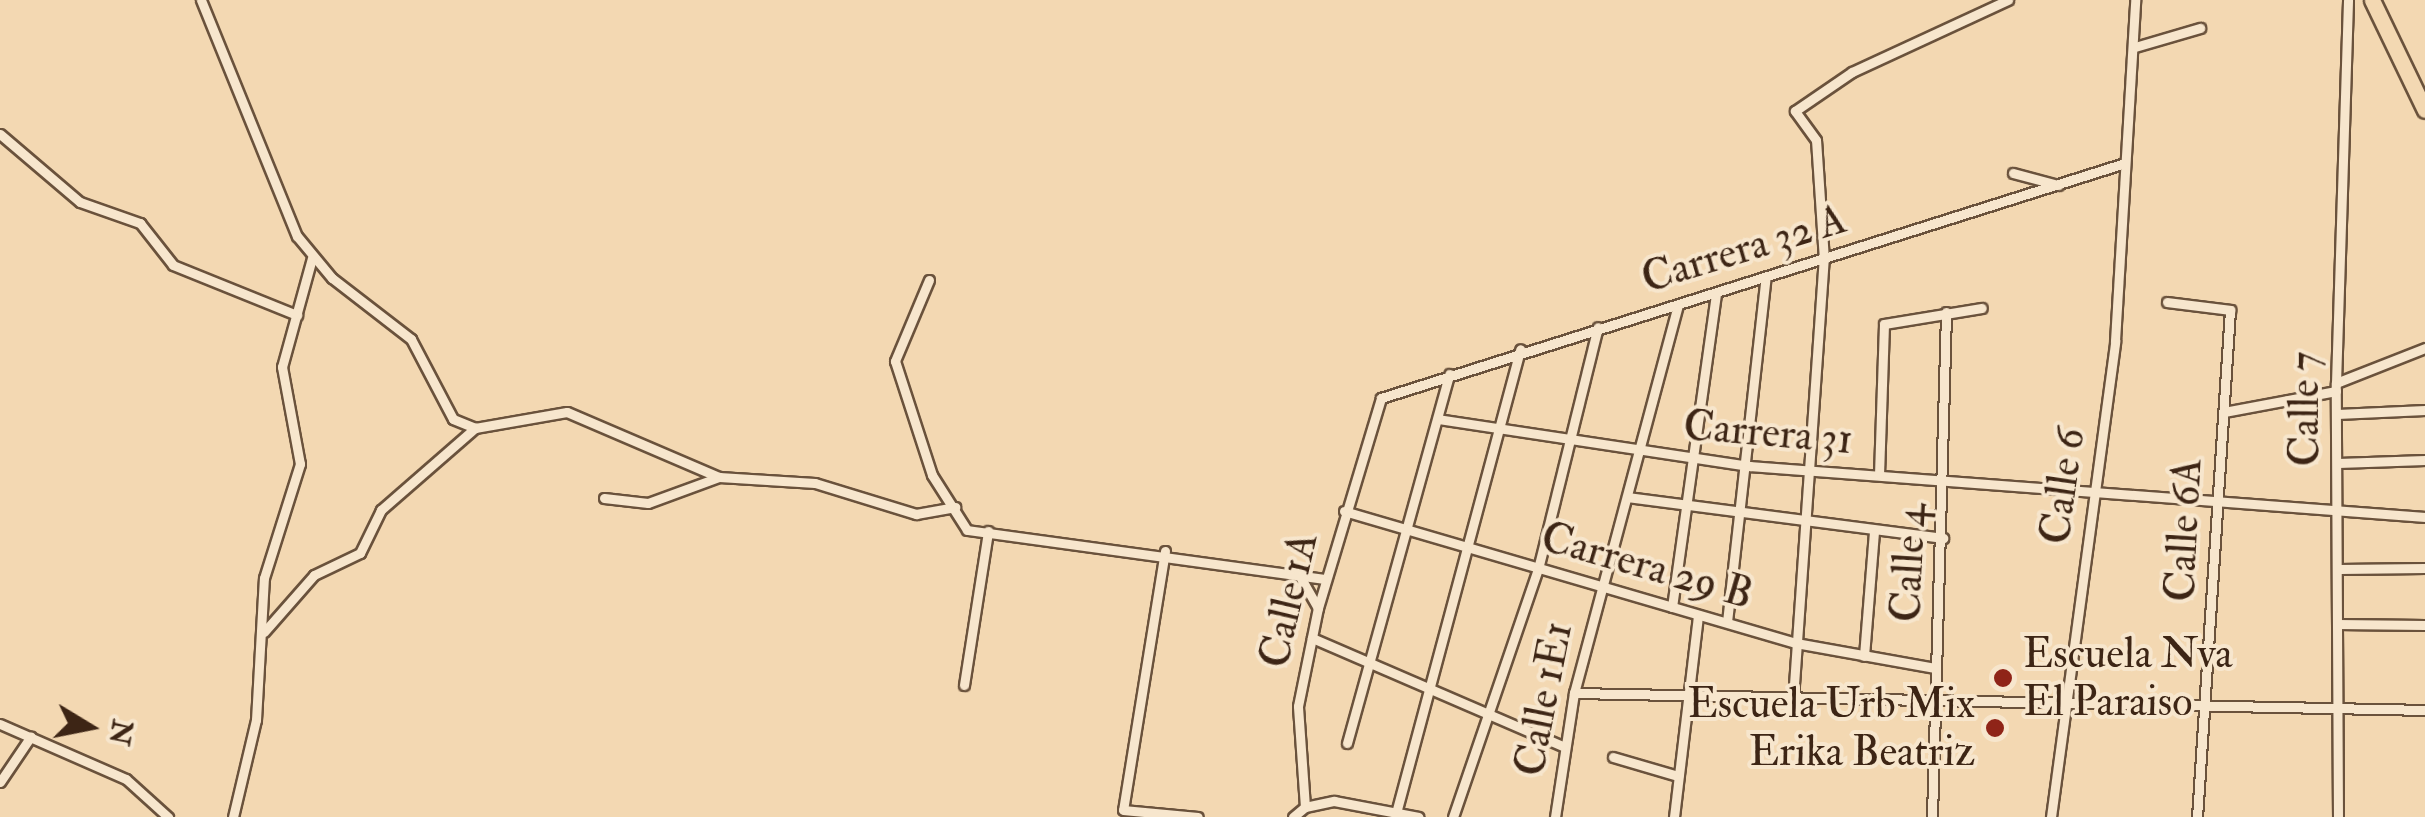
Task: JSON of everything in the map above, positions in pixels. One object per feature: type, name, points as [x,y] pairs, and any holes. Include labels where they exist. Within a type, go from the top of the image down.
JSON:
[{"type":"highway","points":[[2374,0],[2425,110]]},
{"type":"street","points":[[201,0],[242,84],[266,178],[312,258],[410,340],[436,400],[475,428]]},
{"type":"street","points":[[1794,699],[1796,643],[1815,470],[1824,260],[1816,140],[1795,111],[1852,72],[2008,0]]},
{"type":"street","name":"Calle 6","points":[[2051,817],[2096,496],[2135,46],[2135,0]]},
{"type":"street","name":"Calle 7","points":[[2338,817],[2336,387],[2348,0]]},
{"type":"street","points":[[2135,46],[2200,28]]},
{"type":"street","points":[[0,134],[80,202],[140,224],[173,265],[296,315]]},
{"type":"street","name":"Carrera 32 A","points":[[1382,398],[1520,349],[1716,295],[2125,163]]},
{"type":"street","points":[[2013,172],[2060,186]]},
{"type":"street","points":[[232,817],[256,720],[264,632],[264,578],[300,464],[282,367],[312,258]]},
{"type":"street","points":[[1727,622],[1744,516],[1766,278]]},
{"type":"street","points":[[929,280],[896,361],[926,463],[967,530],[1165,551],[1326,579]]},
{"type":"street","points":[[1672,607],[1716,295]]},
{"type":"street","name":"Calle 6A","points":[[2167,302],[2229,306],[2196,817]]},
{"type":"street","name":"Calle 1E1","points":[[1555,817],[1574,693],[1678,304]]},
{"type":"street","points":[[1879,475],[1886,322],[1982,308]]},
{"type":"street","name":"Calle 4","points":[[1932,817],[1935,668],[1946,480],[1946,312]]},
{"type":"street","points":[[1454,817],[1494,715],[1538,569],[1598,327]]},
{"type":"street","points":[[2224,412],[2336,387],[2425,348]]},
{"type":"street","points":[[1396,814],[1503,432],[1520,349]]},
{"type":"street","points":[[1347,743],[1449,374]]},
{"type":"street","name":"Calle 1A","points":[[1305,807],[1298,706],[1318,608],[1344,512],[1382,398]]},
{"type":"street","points":[[2337,414],[2425,410]]},
{"type":"street","points":[[264,632],[314,574],[360,553],[382,510],[475,428],[568,412],[720,477],[815,482],[916,514],[955,507]]},
{"type":"street","name":"Carrera 31","points":[[1438,419],[1638,455],[2338,517],[2425,517]]},
{"type":"street","points":[[2338,463],[2425,460]]},
{"type":"street","points":[[604,498],[648,504],[720,477]]},
{"type":"street","points":[[1626,497],[1809,526],[1943,538]]},
{"type":"street","name":"Carrera 29 B","points":[[1344,512],[1796,643],[1935,668]]},
{"type":"street","points":[[964,685],[988,530]]},
{"type":"street","points":[[1864,656],[1874,532]]},
{"type":"street","points":[[1165,551],[1123,810],[1198,817]]},
{"type":"street","points":[[2338,569],[2425,568]]},
{"type":"street","points":[[1298,574],[1318,608]]},
{"type":"street","points":[[1674,817],[1698,615]]},
{"type":"street","points":[[2337,624],[2425,625]]},
{"type":"street","points":[[1312,638],[1563,746]]},
{"type":"street","points":[[1574,693],[1685,699],[1936,696],[2425,710]]},
{"type":"street","points":[[0,724],[126,779],[168,817]]},
{"type":"street","points":[[0,782],[31,736]]},
{"type":"street","points":[[1612,757],[1678,776]]},
{"type":"street","points":[[1293,817],[1305,807],[1334,801],[1419,817]]},
{"type":"place","name":"Escuela Nva El Paraiso","points":[[2003,678]]},
{"type":"place","name":"Escuela Urb Mix Erika Beatriz","points":[[1995,728]]}]
